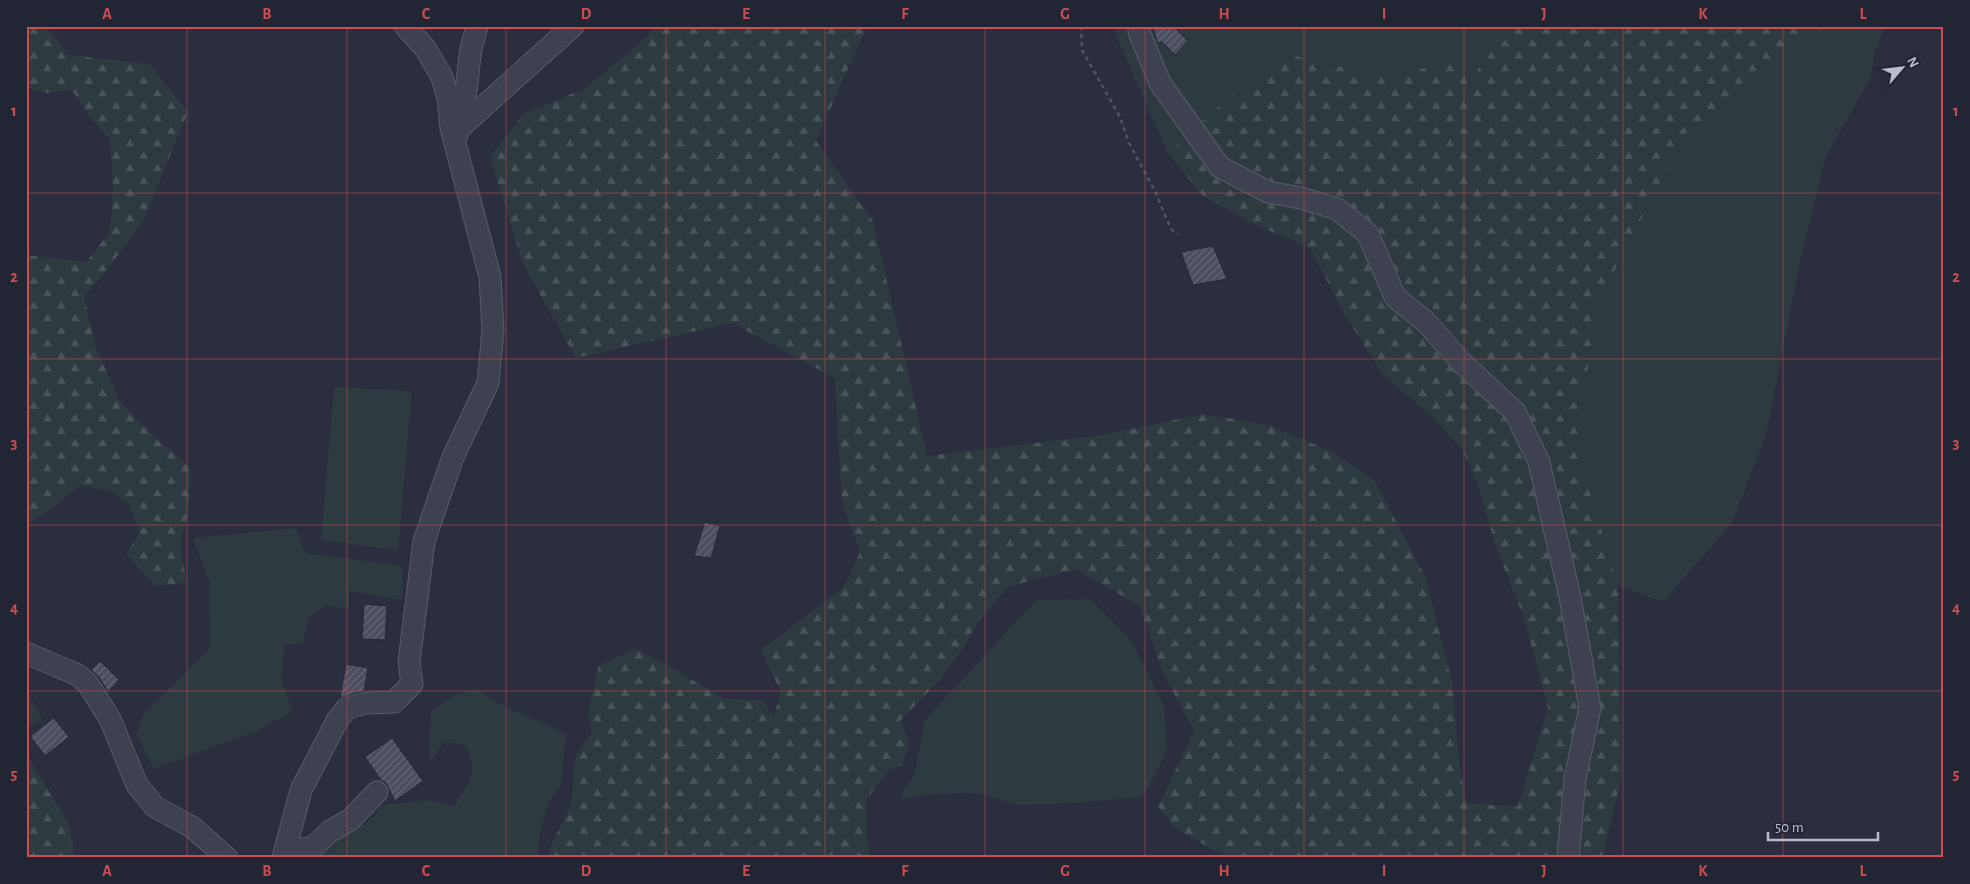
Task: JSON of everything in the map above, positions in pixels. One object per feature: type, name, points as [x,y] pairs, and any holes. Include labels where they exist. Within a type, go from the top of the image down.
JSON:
[{"type":"street","points":[[377,792],[351,820],[329,832],[312,848],[284,854],[301,790],[338,718],[347,708],[366,703],[394,702],[412,684],[409,662],[424,541],[453,457],[488,383],[493,330],[490,277],[453,134],[448,98],[442,77],[425,48],[406,26]]},
{"type":"street","points":[[453,134],[464,99],[477,26]]},
{"type":"street","points":[[453,134],[456,134],[465,123],[573,26]]},
{"type":"street","points":[[1139,26],[1139,32],[1160,83],[1220,167],[1268,192],[1301,198],[1337,209],[1368,234],[1395,297],[1426,322],[1462,363],[1516,412],[1539,462],[1570,597],[1590,708],[1575,779],[1568,858]]},
{"type":"street","points":[[26,653],[78,675],[88,684],[110,719],[137,785],[155,807],[192,827],[227,858]]},
{"type":"path","points":[[1081,26],[1082,50],[1120,117],[1129,143],[1156,193],[1172,230],[1178,234]]},
{"type":"green space","points":[[26,26],[46,26],[68,55],[149,64],[188,112],[143,221],[110,266],[84,297],[96,347],[119,400],[157,439],[190,467],[189,508],[180,544],[187,583],[155,586],[126,554],[140,533],[129,504],[110,491],[80,485],[26,526],[26,255],[86,262],[110,232],[113,190],[110,140],[90,117],[72,90],[44,93],[26,87]]},
{"type":"green space","points":[[655,26],[867,26],[816,141],[873,221],[927,456],[1102,435],[1203,414],[1268,425],[1333,452],[1375,481],[1425,576],[1452,681],[1460,769],[1467,804],[1518,806],[1548,707],[1524,618],[1496,547],[1479,488],[1462,449],[1431,415],[1383,375],[1345,315],[1310,248],[1256,225],[1202,195],[1168,153],[1221,104],[1287,54],[1388,78],[1445,62],[1476,72],[1511,26],[1825,26],[1685,134],[1598,303],[1576,445],[1618,586],[1622,775],[1602,858],[1228,858],[1175,828],[1158,807],[1194,731],[1162,671],[1140,606],[1075,569],[1008,587],[979,620],[962,650],[936,684],[900,721],[910,742],[902,765],[889,770],[866,800],[867,840],[871,858],[548,858],[551,846],[572,802],[575,756],[592,732],[588,712],[599,665],[636,649],[671,667],[722,698],[763,701],[774,716],[781,692],[761,650],[843,588],[860,552],[842,502],[835,378],[732,323],[576,358],[523,264],[490,157],[523,114],[584,89],[646,38]]},
{"type":"green space","points":[[1112,26],[1511,26],[1476,72],[1445,62],[1388,78],[1287,54],[1221,104],[1168,153]]},
{"type":"green space","points":[[1825,26],[1886,26],[1879,45],[1874,51],[1871,77],[1825,158],[1800,261],[1766,435],[1732,523],[1663,602],[1618,586],[1576,445],[1598,303],[1685,134]]},
{"type":"green space","points":[[334,387],[412,391],[398,550],[321,540]]},
{"type":"green space","points":[[296,528],[305,553],[403,566],[402,600],[349,591],[349,609],[326,605],[310,616],[302,643],[285,644],[281,678],[293,712],[254,732],[154,769],[136,734],[144,713],[210,648],[209,580],[193,538]]},
{"type":"green space","points":[[1090,599],[1132,642],[1164,705],[1167,749],[1152,782],[1141,797],[1073,803],[1017,805],[978,793],[934,794],[899,799],[915,773],[925,720],[1036,600]]},
{"type":"green space","points":[[26,689],[42,720],[26,728]]},
{"type":"green space","points":[[473,689],[511,709],[567,734],[561,786],[548,803],[540,832],[538,858],[312,858],[334,841],[372,819],[383,805],[428,800],[454,806],[471,777],[472,763],[465,745],[443,742],[429,765],[431,711],[451,697]]},
{"type":"green space","points":[[26,753],[69,825],[75,858],[26,858]]},
{"type":"building","points":[[1153,26],[1173,26],[1188,41],[1175,55],[1162,42],[1157,42]]},
{"type":"building","points":[[1213,246],[1227,279],[1193,285],[1181,252]]},
{"type":"building","points":[[705,522],[720,526],[711,558],[694,556]]},
{"type":"building","points":[[364,604],[387,606],[385,640],[362,639]]},
{"type":"building","points":[[100,661],[119,680],[108,692],[99,677],[91,670]]},
{"type":"building","points":[[346,664],[368,668],[364,691],[340,698]]},
{"type":"building","points":[[54,718],[69,737],[45,756],[30,736]]},
{"type":"building","points":[[392,738],[423,781],[395,801],[386,783],[381,780],[365,757]]}]
